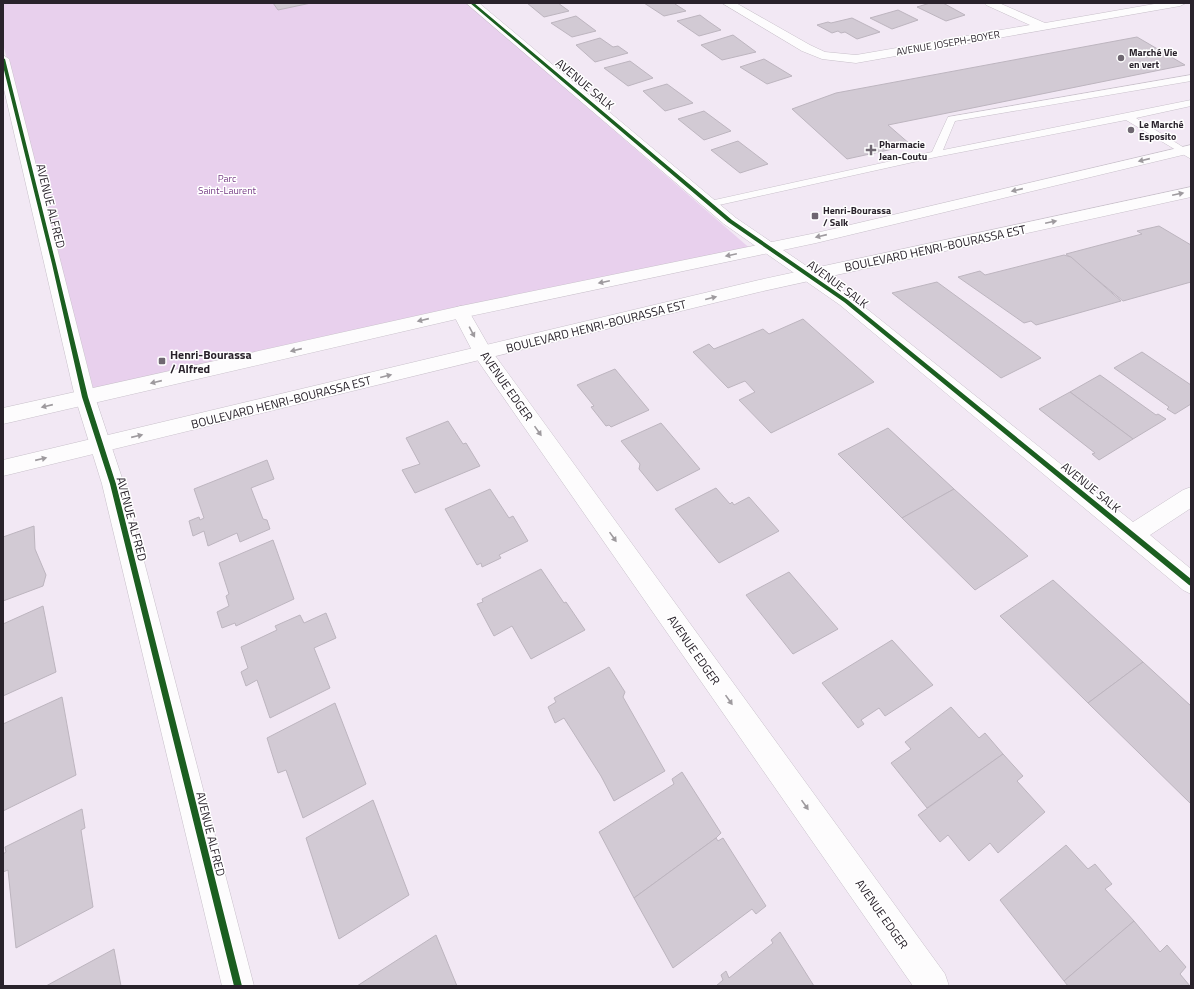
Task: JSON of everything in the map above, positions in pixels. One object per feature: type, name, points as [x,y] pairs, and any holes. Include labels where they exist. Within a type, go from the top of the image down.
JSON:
[{"type":"street","name":"AVENUE SALK","points":[[472,3],[730,221],[770,247],[808,276],[846,301],[1191,583]]},
{"type":"street","name":"AVENUE JOSEPH-BOYER","points":[[728,3],[806,48],[822,55],[856,59],[1180,3]]},
{"type":"street","points":[[990,3],[1044,27]]},
{"type":"street","name":"AVENUE ALFRED","points":[[3,59],[54,264],[85,397],[99,445],[113,484],[238,986]]},
{"type":"street","points":[[3,416],[460,312],[770,247],[1188,152]]},
{"type":"street","name":"BOULEVARD HENRI-BOURASSA EST","points":[[3,468],[808,276],[1191,192]]},
{"type":"street","name":"AVENUE EDGER","points":[[460,312],[483,353],[933,986]]},
{"type":"street","points":[[1132,535],[1191,496]]},
{"type":"lane","points":[[936,154],[951,119],[1191,78]]},
{"type":"lane","points":[[710,204],[936,154],[1128,117],[1191,103]]},
{"type":"lane","points":[[1128,117],[1188,152]]},
{"type":"green space","name":"Parc Saint-Laurent","points":[[3,3],[467,3],[753,251],[96,399],[3,44]]},
{"type":"building","points":[[273,3],[311,3],[278,10]]},
{"type":"building","points":[[527,3],[558,3],[569,11],[544,17]]},
{"type":"building","points":[[644,3],[677,3],[675,4],[686,11],[664,16]]},
{"type":"building","points":[[930,3],[943,3],[965,15],[946,21],[917,7]]},
{"type":"building","points":[[898,10],[918,20],[892,29],[870,18]]},
{"type":"building","points":[[700,15],[721,30],[699,36],[677,21]]},
{"type":"building","points":[[576,16],[596,31],[572,37],[551,23]]},
{"type":"building","points":[[852,18],[880,32],[857,39],[845,32],[841,33],[838,31],[832,33],[817,25],[828,22],[831,23]]},
{"type":"building","points":[[733,35],[756,52],[722,60],[701,45]]},
{"type":"building","points":[[1137,37],[1185,65],[888,125],[911,145],[847,159],[792,109],[836,93]]},
{"type":"building","points":[[600,38],[613,47],[618,46],[628,53],[595,62],[576,45]]},
{"type":"building","points":[[764,59],[792,76],[767,84],[740,67]]},
{"type":"building","points":[[630,61],[653,78],[628,86],[604,68]]},
{"type":"building","points":[[667,84],[693,103],[665,111],[643,91]]},
{"type":"building","points":[[704,111],[731,131],[704,140],[678,119]]},
{"type":"building","points":[[738,141],[768,164],[740,173],[711,150]]},
{"type":"building","points":[[1159,226],[1191,245],[1191,282],[1123,301],[1066,254],[1142,234],[1137,231]]},
{"type":"building","points":[[1064,255],[1071,257],[1121,301],[1036,325],[1031,321],[1024,323],[958,277],[980,271],[985,275]]},
{"type":"building","points":[[937,282],[1041,358],[1001,378],[892,293]]},
{"type":"building","points":[[803,319],[874,382],[771,433],[739,400],[755,392],[745,381],[728,388],[693,352],[709,344],[714,349],[763,329],[769,334]]},
{"type":"building","points":[[1142,352],[1191,385],[1191,404],[1175,414],[1167,409],[1169,407],[1114,368]]},
{"type":"building","points":[[615,369],[649,410],[611,427],[609,425],[606,426],[591,407],[594,406],[577,385]]},
{"type":"building","points":[[1100,375],[1156,415],[1158,414],[1166,419],[1133,439],[1070,392]]},
{"type":"building","points":[[1070,392],[1133,439],[1099,460],[1092,454],[1095,453],[1039,409]]},
{"type":"building","points":[[448,421],[463,444],[466,443],[480,466],[415,493],[402,470],[420,464],[406,438]]},
{"type":"building","points":[[661,423],[700,469],[657,491],[639,469],[640,464],[621,441]]},
{"type":"building","points":[[888,428],[954,489],[902,518],[838,454]]},
{"type":"building","points":[[267,460],[274,479],[251,488],[263,519],[267,520],[270,529],[240,542],[237,533],[208,546],[204,531],[193,536],[189,521],[199,517],[200,520],[204,518],[194,489]]},
{"type":"building","points":[[716,488],[730,504],[732,502],[734,505],[749,497],[779,531],[719,563],[675,509]]},
{"type":"building","points":[[490,489],[509,518],[513,516],[528,541],[499,555],[501,558],[482,567],[481,563],[477,565],[445,509]]},
{"type":"building","points":[[954,489],[1028,556],[975,590],[902,518]]},
{"type":"building","points":[[34,526],[35,549],[46,575],[43,586],[3,601],[3,537]]},
{"type":"building","points":[[273,540],[294,599],[236,626],[235,623],[222,628],[217,612],[229,606],[226,596],[229,594],[219,563]]},
{"type":"building","points":[[541,569],[564,603],[566,602],[585,630],[531,659],[512,626],[494,636],[477,604],[483,602],[482,599]]},
{"type":"building","points":[[789,572],[838,629],[793,654],[746,595]]},
{"type":"building","points":[[1053,580],[1143,662],[1088,703],[1000,616]]},
{"type":"building","points":[[43,606],[56,672],[3,696],[3,624]]},
{"type":"building","points":[[326,613],[336,638],[314,648],[330,688],[270,718],[257,680],[246,686],[241,672],[248,668],[241,647],[277,630],[275,626],[300,615],[304,623]]},
{"type":"building","points":[[892,640],[933,685],[885,716],[879,708],[861,720],[864,724],[858,728],[822,683]]},
{"type":"building","points":[[1143,662],[1191,706],[1191,804],[1088,703]]},
{"type":"building","points":[[609,667],[625,692],[623,697],[665,771],[614,801],[601,776],[564,718],[555,723],[548,707],[556,702],[554,698]]},
{"type":"building","points":[[62,697],[76,775],[3,811],[3,724]]},
{"type":"building","points":[[335,703],[366,784],[303,818],[286,770],[278,773],[267,738]]},
{"type":"building","points":[[951,707],[979,738],[985,733],[1003,754],[927,808],[891,763],[911,749],[905,742]]},
{"type":"building","points":[[1003,754],[1023,776],[1017,781],[1045,812],[998,853],[990,843],[969,861],[948,835],[940,842],[918,815]]},
{"type":"building","points":[[682,772],[721,833],[634,898],[599,832],[674,784],[672,779]]},
{"type":"building","points":[[373,800],[409,895],[339,939],[306,838]]},
{"type":"building","points":[[82,809],[85,828],[81,830],[93,907],[16,948],[8,870],[3,872],[3,854],[6,852],[5,847]]},
{"type":"building","points":[[716,838],[718,841],[723,838],[766,906],[756,914],[752,909],[673,968],[634,898]]},
{"type":"building","points":[[1066,845],[1088,869],[1095,864],[1112,884],[1105,889],[1134,921],[1064,981],[1000,900]]},
{"type":"building","points":[[1134,921],[1160,952],[1167,945],[1186,967],[1180,974],[1190,986],[1068,986],[1064,981]]},
{"type":"building","points":[[780,932],[814,986],[716,986],[723,980],[721,975],[726,971],[729,978],[773,943],[771,940]]},
{"type":"building","points":[[436,935],[457,986],[357,986]]},
{"type":"building","points":[[114,949],[121,986],[46,986]]},
{"type":"cycle path","points":[[472,3],[730,221],[846,301],[1191,583]]},
{"type":"cycle path","points":[[3,59],[54,264],[85,397],[113,484],[238,986]]},
{"type":"place","name":"Marché Vie en vert","points":[[1121,58]]},
{"type":"place","name":"Le Marché Esposito","points":[[1131,130]]},
{"type":"place","name":"Pharmacie Jean-Coutu","points":[[871,150]]},
{"type":"place","name":"Henri-Bourassa / Salk","points":[[815,216]]},
{"type":"place","name":"Henri-Bourassa / Alfred","points":[[162,361]]}]
